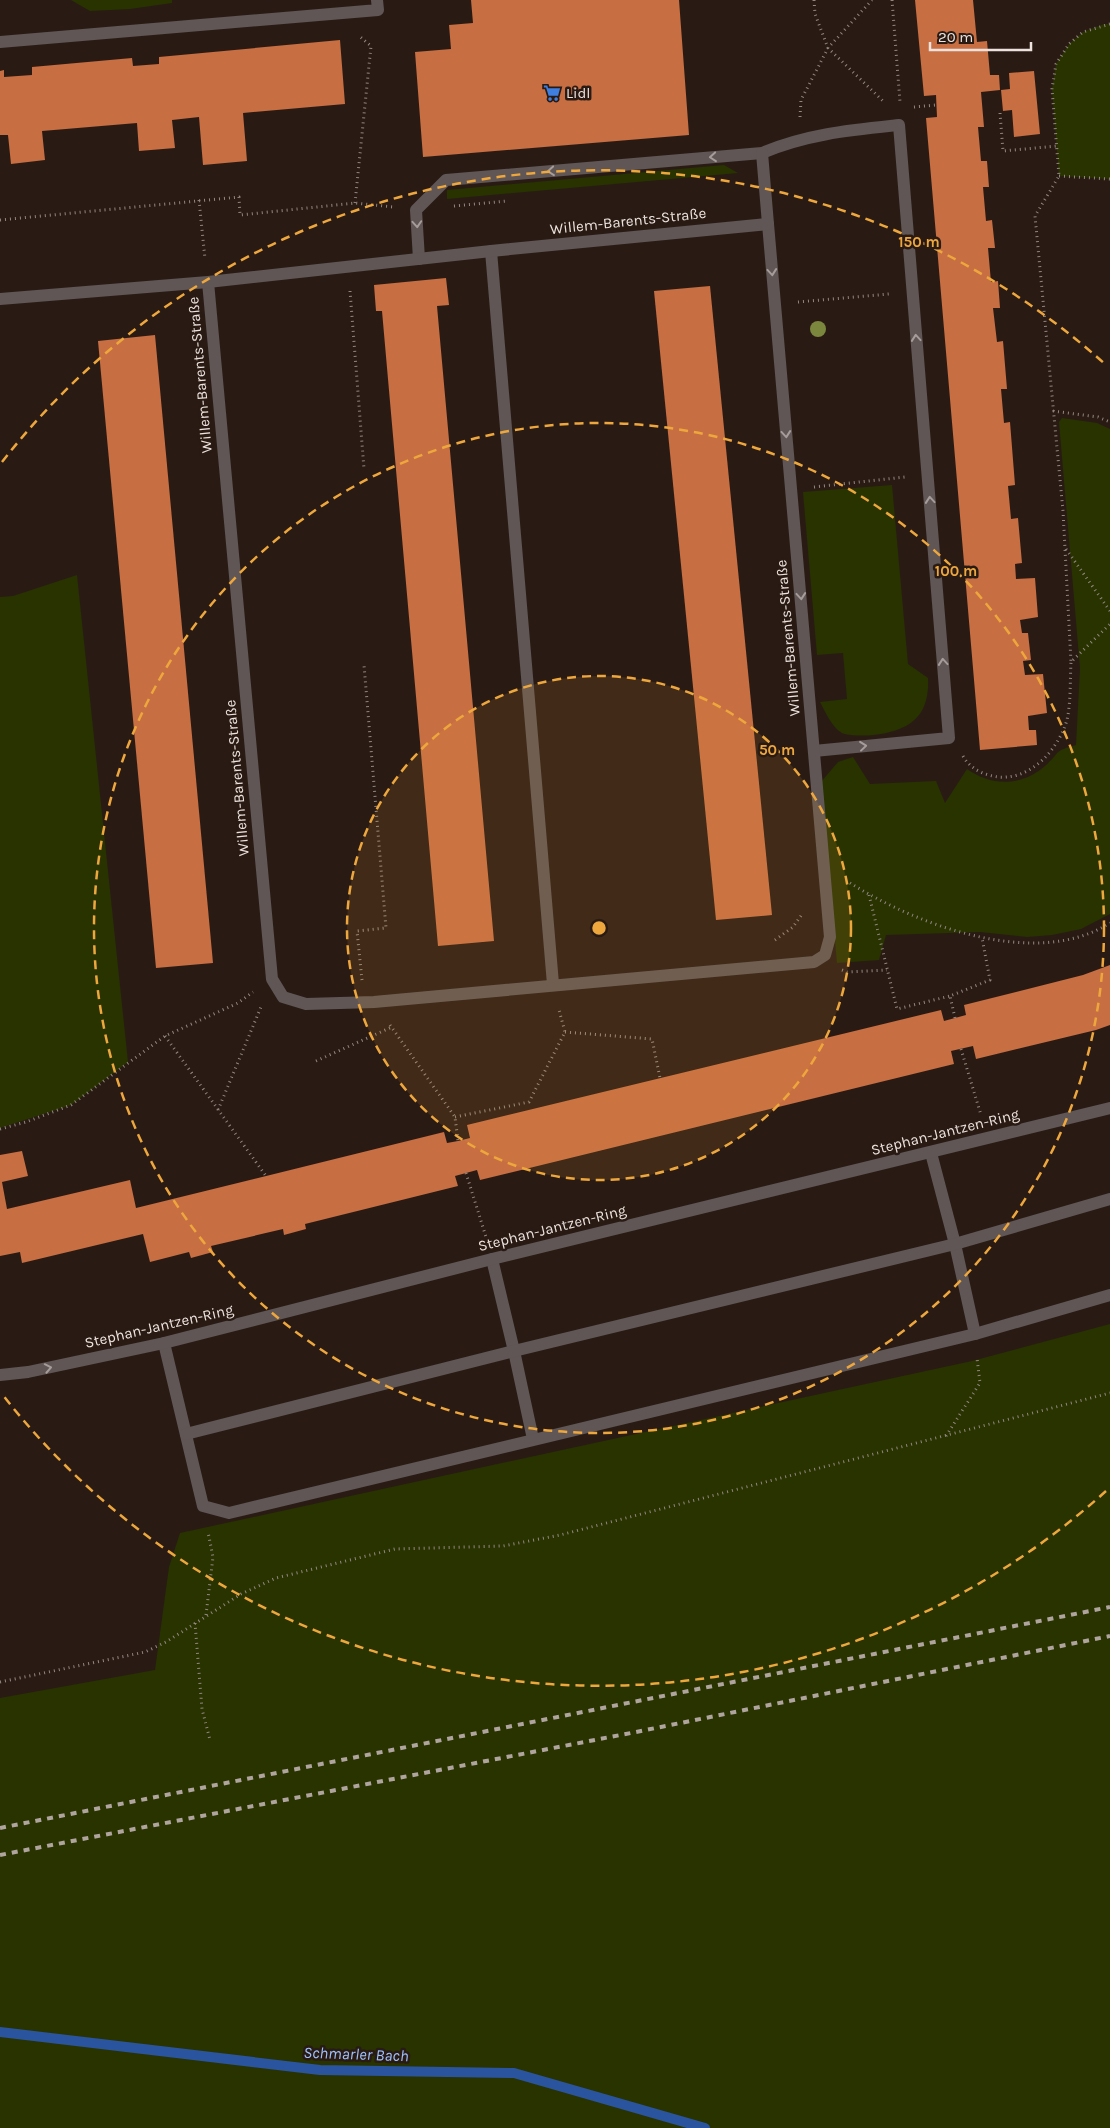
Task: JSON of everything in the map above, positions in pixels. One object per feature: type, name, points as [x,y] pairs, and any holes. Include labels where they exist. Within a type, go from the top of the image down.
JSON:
[{"type":"street","points":[[0,42],[378,10],[377,0]]},
{"type":"street","points":[[419,259],[416,210],[446,180],[762,152],[801,138],[836,131],[899,125],[949,738],[814,751]]},
{"type":"street","name":"Willem-Barents-Straße","points":[[762,152],[830,937],[825,955]]},
{"type":"street","name":"Willem-Barents-Straße","points":[[0,299],[208,282],[491,251],[768,224]]},
{"type":"street","points":[[491,251],[553,984]]},
{"type":"street","name":"Willem-Barents-Straße","points":[[208,282],[272,979]]},
{"type":"street","points":[[272,979],[283,997],[306,1004],[374,1002],[553,984],[814,962],[825,955]]},
{"type":"street","name":"Stephan-Jantzen-Ring","points":[[0,1375],[28,1372],[164,1343],[1110,1108]]},
{"type":"street","points":[[930,1153],[955,1244],[975,1334]]},
{"type":"street","points":[[186,1434],[514,1351],[955,1244],[1110,1199]]},
{"type":"street","points":[[492,1260],[533,1439]]},
{"type":"street","points":[[164,1343],[203,1506],[229,1513],[975,1334],[1110,1295]]},
{"type":"path","points":[[814,0],[815,14],[828,48],[880,100],[889,105]]},
{"type":"path","points":[[800,123],[801,100],[828,48],[872,0]]},
{"type":"path","points":[[892,0],[901,108]]},
{"type":"path","points":[[961,752],[967,763],[980,772],[1010,777],[1027,772],[1039,764],[1058,738],[1067,719],[1071,662],[1065,548],[1035,216],[1059,176],[1052,89],[1056,64],[1069,44],[1083,32],[1110,24]]},
{"type":"path","points":[[355,33],[371,46],[355,203]]},
{"type":"path","points":[[908,107],[936,105]]},
{"type":"path","points":[[1000,112],[1003,151],[1057,146]]},
{"type":"path","points":[[1059,176],[1110,179]]},
{"type":"path","points":[[0,220],[239,197],[240,215],[355,203],[416,210],[513,201]]},
{"type":"path","points":[[200,200],[208,282]]},
{"type":"path","points":[[348,267],[364,470]]},
{"type":"path","points":[[775,304],[912,291]]},
{"type":"path","points":[[1053,411],[1098,417],[1110,422]]},
{"type":"path","points":[[791,489],[928,475]]},
{"type":"path","points":[[1065,548],[1110,611]]},
{"type":"path","points":[[1071,662],[1110,624]]},
{"type":"path","points":[[364,666],[386,928],[357,931],[362,983],[455,1117],[458,1141]]},
{"type":"path","points":[[824,867],[900,911],[982,938],[1018,943],[1046,943],[1072,939],[1098,930],[1110,923]]},
{"type":"path","points":[[868,894],[896,1009],[950,996],[990,980],[982,938]]},
{"type":"path","points":[[772,943],[793,927],[807,907]]},
{"type":"path","points":[[825,955],[838,969],[847,972],[887,970]]},
{"type":"path","points":[[0,1130],[71,1105],[165,1036],[238,1003],[272,979]]},
{"type":"path","points":[[218,1111],[272,979]]},
{"type":"path","points":[[455,1117],[529,1102],[565,1032],[553,984]]},
{"type":"path","points":[[950,996],[955,1018]]},
{"type":"path","points":[[316,1061],[392,1027]]},
{"type":"path","points":[[565,1032],[652,1039],[660,1078]]},
{"type":"path","points":[[165,1036],[266,1176]]},
{"type":"path","points":[[962,1049],[987,1138]]},
{"type":"path","points":[[466,1173],[492,1260]]},
{"type":"path","points":[[946,1437],[980,1383],[975,1334]]},
{"type":"path","points":[[0,1682],[146,1652],[166,1642],[241,1594],[276,1578],[395,1549],[503,1546],[560,1535],[946,1437],[1110,1393]]},
{"type":"path","points":[[203,1506],[213,1557],[206,1616]]},
{"type":"path","points":[[195,1623],[202,1709],[210,1740]]},
{"type":"green space","points":[[71,0],[172,0],[172,3],[130,9],[90,11]]},
{"type":"green space","points":[[1104,24],[1110,24],[1110,179],[1059,176],[1052,89],[1056,64],[1069,44],[1083,32]]},
{"type":"green space","points":[[724,165],[738,173],[447,199],[447,190]]},
{"type":"green space","points":[[1062,418],[1097,423],[1110,429],[1110,914],[1081,929],[1052,935],[1027,937],[980,932],[886,935],[879,960],[837,963],[821,782],[838,762],[853,757],[870,784],[936,781],[945,803],[967,769],[986,779],[1007,782],[1017,780],[1036,773],[1058,752],[1076,745],[1080,668],[1059,422]]},
{"type":"green space","points":[[892,485],[908,664],[928,678],[928,691],[921,712],[915,720],[907,725],[886,733],[866,736],[849,735],[838,731],[820,702],[847,699],[843,653],[817,655],[803,492]]},
{"type":"green space","points":[[77,575],[128,1062],[71,1105],[0,1128],[0,597],[13,596]]},
{"type":"green space","points":[[1110,1324],[1110,2128],[0,2128],[0,1698],[155,1670],[169,1567],[180,1533],[972,1361]]},
{"type":"building","name":"Lidl","points":[[471,0],[679,0],[689,135],[423,157],[415,52],[451,49],[449,25],[473,23]]},
{"type":"building","points":[[915,0],[973,0],[977,42],[987,41],[990,75],[999,75],[1000,90],[981,92],[984,127],[978,127],[981,161],[987,161],[989,187],[983,187],[986,221],[992,220],[995,248],[988,248],[991,282],[998,281],[1000,308],[993,308],[997,342],[1003,341],[1007,389],[1001,389],[1004,423],[1010,422],[1015,485],[1008,486],[1011,519],[1018,518],[1022,563],[1015,564],[1016,579],[1035,578],[1038,617],[1020,620],[1022,633],[1028,633],[1031,660],[1023,661],[1025,675],[1043,674],[1047,713],[1028,716],[1029,730],[1036,730],[1037,745],[980,750],[926,118],[937,117],[936,95],[924,96]]},
{"type":"building","points":[[340,40],[345,104],[243,113],[247,161],[203,165],[199,117],[172,120],[175,148],[139,151],[137,123],[42,131],[45,160],[11,164],[8,135],[0,135],[0,71],[4,70],[4,77],[32,75],[32,67],[132,58],[133,66],[159,64],[159,57]]},
{"type":"building","points":[[1034,71],[1040,134],[1014,137],[1012,110],[1003,111],[1001,90],[1010,89],[1009,73]]},
{"type":"building","points":[[446,278],[449,305],[437,306],[494,941],[438,946],[382,311],[376,311],[374,285]]},
{"type":"building","points":[[710,286],[772,915],[716,920],[654,291]]},
{"type":"building","points":[[155,335],[213,963],[156,968],[98,341]]},
{"type":"building","points":[[1110,965],[1110,1025],[1096,1030],[976,1059],[973,1046],[951,1051],[954,1064],[480,1180],[477,1170],[455,1176],[458,1186],[305,1224],[306,1229],[284,1235],[283,1229],[211,1246],[213,1252],[191,1258],[189,1252],[150,1262],[143,1234],[22,1263],[20,1252],[0,1256],[0,1155],[22,1151],[28,1176],[2,1182],[7,1209],[130,1180],[136,1208],[444,1132],[447,1143],[458,1141],[470,1138],[467,1125],[941,1010],[944,1021],[966,1015],[964,1005],[1083,975]]},
{"type":"waterway","name":"Schmarler Bach","points":[[0,2032],[320,2070],[514,2073],[705,2128]]},
{"type":"railway","points":[[0,1828],[1110,1607]]},
{"type":"railway","points":[[0,1855],[636,1732],[1110,1636]]},
{"type":"place","name":"Lidl","points":[[552,93]]}]
